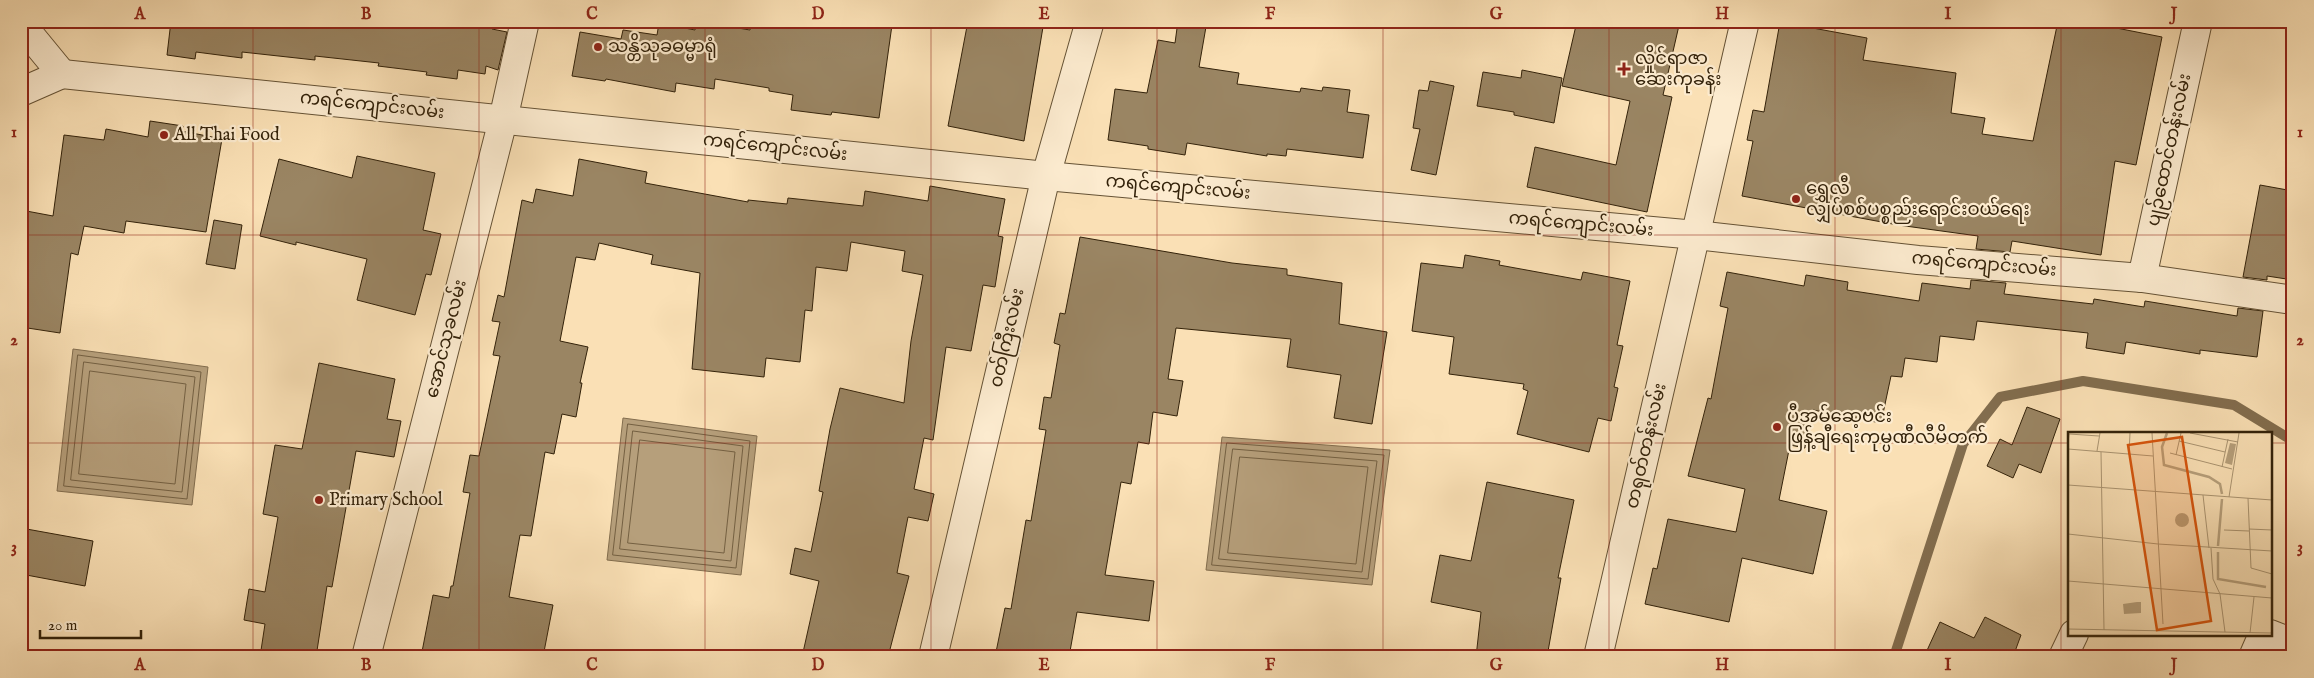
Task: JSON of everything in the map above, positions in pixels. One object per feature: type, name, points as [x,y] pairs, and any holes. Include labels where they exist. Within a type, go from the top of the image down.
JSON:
[{"type":"street","name":"အောင်သုခလမ်း","points":[[366,657],[503,120],[525,21]]},
{"type":"street","name":"၀တ်ကြီးလမ်း","points":[[933,657],[1046,176],[1090,21]]},
{"type":"street","name":"တရုတ်တန်းလမ်း","points":[[1598,657],[1745,21]]},
{"type":"street","name":"ပျဉ်ထောင်တန်းလမ်း","points":[[2142,278],[2198,21]]},
{"type":"street","points":[[21,24],[62,74],[21,92]]},
{"type":"street","name":"ကရင်ကျောင်းလမ်း","points":[[62,74],[1046,176],[1696,235],[1918,260],[2142,278],[2293,300]]},
{"type":"street","points":[[2272,635],[2293,643]]},
{"type":"street","points":[[2063,657],[2073,636]]},
{"type":"street","points":[[2254,657],[2262,636]]},
{"type":"water","points":[[73,349],[208,367],[192,505],[57,491]]},
{"type":"water","points":[[623,418],[757,436],[741,575],[607,560]]},
{"type":"water","points":[[1222,437],[1390,450],[1372,585],[1206,570]]},
{"type":"building","points":[[171,21],[493,21],[492,29],[507,32],[498,70],[486,66],[485,74],[458,70],[457,79],[426,75],[427,72],[378,66],[379,63],[315,56],[315,60],[242,52],[242,58],[196,52],[195,59],[167,55]]},
{"type":"building","points":[[696,21],[750,30],[751,21],[864,21],[892,25],[879,118],[832,112],[831,115],[791,110],[793,95],[769,91],[769,88],[715,79],[714,89],[676,83],[675,92],[606,79],[605,81],[572,76],[580,32],[621,39],[623,30],[657,35],[659,23],[695,30]]},
{"type":"building","points":[[968,21],[1011,21],[1043,27],[1024,141],[948,126]]},
{"type":"building","points":[[1178,21],[1207,21],[1199,67],[1239,73],[1237,84],[1300,92],[1301,88],[1322,91],[1323,87],[1350,90],[1347,112],[1369,115],[1363,158],[1287,149],[1286,156],[1267,154],[1267,156],[1187,143],[1185,155],[1148,149],[1148,146],[1108,140],[1115,89],[1147,93],[1158,40],[1175,43]]},
{"type":"building","points":[[1577,21],[1680,21],[1663,95],[1672,97],[1647,212],[1527,187],[1535,147],[1616,165],[1630,101],[1562,86]]},
{"type":"building","points":[[2058,21],[2081,21],[2162,37],[2136,165],[2115,161],[2101,255],[2012,241],[2010,252],[1976,249],[1978,236],[1898,225],[1742,196],[1753,141],[1747,140],[1753,110],[1764,112],[1780,22],[1867,38],[1863,60],[1956,73],[1951,113],[1985,118],[1982,134],[2033,141]]},
{"type":"building","points":[[1522,70],[1562,78],[1554,123],[1514,115],[1514,112],[1477,106],[1483,72],[1521,78]]},
{"type":"building","points":[[1430,81],[1454,86],[1436,175],[1411,170],[1420,129],[1413,128],[1419,90],[1428,91]]},
{"type":"building","points":[[150,121],[183,126],[182,131],[222,139],[206,232],[126,221],[124,233],[84,226],[78,255],[71,253],[60,333],[21,327],[21,210],[53,216],[64,135],[104,140],[106,129],[148,137]]},
{"type":"building","points":[[357,156],[435,173],[423,230],[441,234],[431,275],[426,274],[415,315],[357,300],[367,259],[296,242],[296,245],[260,236],[279,159],[352,178]]},
{"type":"building","points":[[579,159],[647,172],[645,183],[748,202],[748,200],[787,204],[788,198],[863,206],[865,191],[928,201],[930,186],[1005,199],[998,236],[1003,237],[995,287],[983,285],[971,351],[946,347],[933,440],[924,438],[914,489],[934,494],[928,521],[908,517],[897,573],[909,576],[888,657],[802,657],[819,581],[790,574],[795,548],[811,552],[823,492],[819,491],[830,429],[840,388],[904,403],[911,341],[923,275],[902,271],[905,251],[851,242],[847,271],[816,267],[812,311],[805,310],[800,362],[766,358],[764,377],[692,369],[700,273],[651,264],[653,255],[599,243],[595,260],[576,257],[560,341],[588,347],[580,383],[582,383],[576,417],[562,414],[554,454],[545,452],[531,536],[520,535],[509,597],[553,605],[543,657],[421,657],[433,595],[449,598],[451,586],[453,586],[470,493],[463,492],[470,455],[479,456],[500,356],[493,355],[500,322],[492,321],[498,295],[504,297],[522,200],[533,203],[536,189],[573,196]]},
{"type":"building","points":[[2260,185],[2293,191],[2293,280],[2267,276],[2267,280],[2243,277]]},
{"type":"building","points":[[214,220],[242,225],[235,269],[206,264]]},
{"type":"building","points":[[1080,237],[1232,263],[1287,269],[1287,275],[1342,283],[1339,324],[1387,332],[1372,424],[1334,418],[1341,375],[1287,367],[1291,339],[1176,328],[1168,379],[1183,381],[1177,416],[1153,412],[1149,444],[1138,442],[1131,484],[1121,482],[1105,575],[1154,581],[1149,621],[1077,612],[1069,657],[995,657],[1005,608],[1011,609],[1026,520],[1031,521],[1046,430],[1039,429],[1044,397],[1051,398],[1060,345],[1054,343],[1060,313],[1065,314]]},
{"type":"building","points":[[1465,255],[1500,261],[1499,265],[1581,280],[1583,272],[1630,281],[1617,345],[1623,346],[1614,387],[1618,388],[1611,421],[1598,418],[1589,452],[1517,434],[1528,391],[1523,389],[1524,384],[1449,374],[1454,337],[1412,331],[1421,263],[1463,268]]},
{"type":"building","points":[[1727,272],[1804,286],[1806,275],[1848,282],[1847,290],[1919,301],[1922,283],[1970,289],[1971,280],[2006,283],[2004,294],[2093,304],[2094,299],[2144,307],[2145,301],[2237,316],[2238,308],[2263,311],[2257,357],[2200,350],[2200,354],[2126,342],[2124,354],[2086,348],[2088,333],[1977,321],[1974,340],[1940,336],[1937,362],[1905,358],[1902,377],[1891,376],[1881,423],[1813,410],[1805,448],[1790,445],[1779,500],[1827,511],[1813,574],[1742,558],[1729,622],[1645,604],[1653,568],[1657,569],[1668,519],[1736,532],[1745,489],[1688,476],[1708,398],[1711,399],[1728,308],[1720,306]]},
{"type":"building","points":[[319,363],[395,379],[387,419],[401,421],[394,457],[356,451],[332,587],[327,586],[316,657],[260,657],[265,624],[244,620],[249,589],[265,592],[278,517],[263,514],[275,445],[302,449]]},
{"type":"building","points":[[2027,407],[2060,419],[2041,473],[2019,464],[2013,478],[1987,466],[2000,439],[2012,445]]},
{"type":"building","points":[[1487,482],[1574,500],[1558,578],[1561,578],[1547,657],[1476,657],[1481,612],[1431,602],[1440,555],[1471,561]]},
{"type":"building","points":[[21,528],[93,541],[85,586],[21,574]]},
{"type":"building","points":[[1985,617],[2021,635],[2013,657],[1924,657],[1940,622],[1974,638]]},
{"type":"waterway","points":[[1894,657],[1963,444],[2000,397],[2083,381],[2234,405],[2293,441]]},
{"type":"place","name":"သန္တိသုခဓမ္မာရုံ","points":[[598,47]]},
{"type":"place","name":"လှိုင်ရာဇာ ဆေးကုခန်း","points":[[1624,69]]},
{"type":"place","name":"All Thai Food","points":[[164,135]]},
{"type":"place","name":"ရွှေလီ လျှပ်စစ်ပစ္စည်းရောင်းဝယ်ရေး","points":[[1796,199]]},
{"type":"place","name":"ပီအမ်ဆေ့ဗင်း ဖြန့်ချီရေးကုမ္ပဏီလီမိတက်","points":[[1777,427]]},
{"type":"place","name":"Primary School","points":[[319,500]]}]
